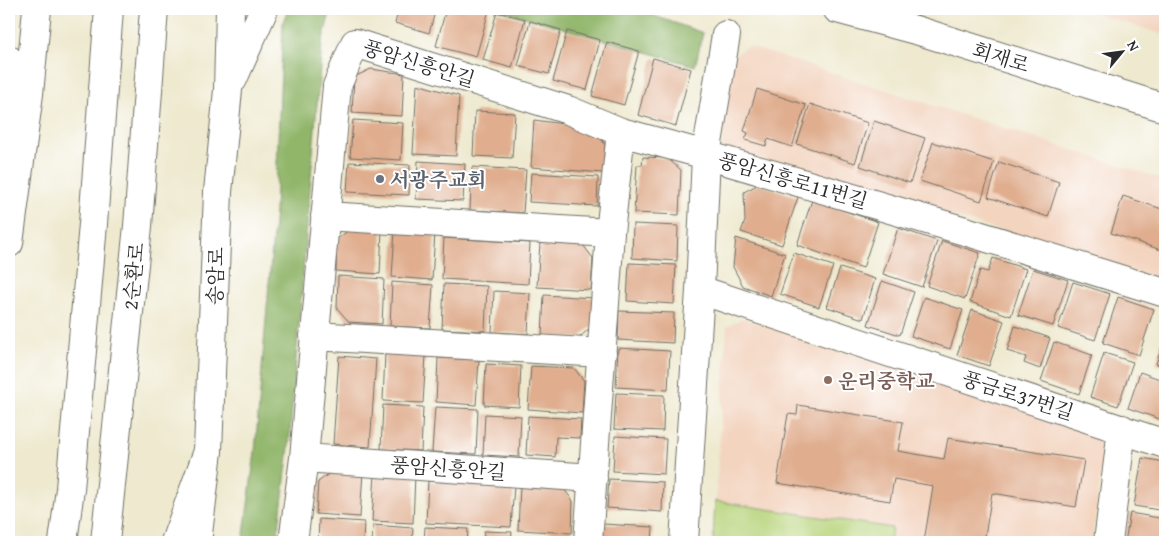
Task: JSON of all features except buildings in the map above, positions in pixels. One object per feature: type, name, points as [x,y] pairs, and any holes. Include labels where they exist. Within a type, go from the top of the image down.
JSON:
[{"type":"main road","points":[[9,243],[29,94],[37,9]]},
{"type":"main road","points":[[63,542],[70,489],[93,224],[109,9]]},
{"type":"main road","name":"2순환로","points":[[105,542],[138,226],[154,9]]},
{"type":"main road","points":[[228,90],[264,9]]},
{"type":"main road","name":"회재로","points":[[842,10],[919,31],[1165,108]]},
{"type":"main road","name":"송암로","points":[[197,542],[208,451],[218,192],[228,90],[224,15]]},
{"type":"main road","points":[[706,154],[726,35]]},
{"type":"main road","name":"풍암신흥안길","points":[[293,542],[304,458],[337,86],[355,43],[568,110],[621,132],[706,154]]},
{"type":"main road","points":[[9,60],[29,94]]},
{"type":"main road","points":[[588,542],[610,233],[621,132]]},
{"type":"main road","name":"풍암신흥로11번길","points":[[684,542],[700,290],[706,154],[1165,293]]},
{"type":"main road","points":[[325,216],[610,233]]},
{"type":"main road","name":"풍금로37번길","points":[[700,290],[1165,444]]},
{"type":"main road","points":[[314,336],[602,353]]},
{"type":"main road","points":[[1108,542],[1122,429]]},
{"type":"main road","points":[[175,542],[208,451]]},
{"type":"main road","name":"풍암신흥안길","points":[[304,458],[592,478]]},
{"type":"shaded area","points":[[1081,9],[1165,9],[1165,35]]},
{"type":"shaded area","points":[[748,46],[1165,180],[1165,281],[722,146],[732,57]]},
{"type":"shaded area","name":"운리중학교","points":[[742,318],[1095,434],[1104,446],[1092,542],[713,542],[727,327]]},
{"type":"green space","points":[[288,9],[331,9],[322,43],[288,456],[277,542],[243,542],[255,452],[275,211],[283,22]]},
{"type":"green space","points":[[497,9],[635,9],[703,33],[695,66]]},
{"type":"green space","points":[[715,501],[892,528],[890,542],[713,542]]},
{"type":"place","name":"서광주교회","points":[[380,179]]},
{"type":"place","name":"운리중학교","points":[[828,380]]}]
